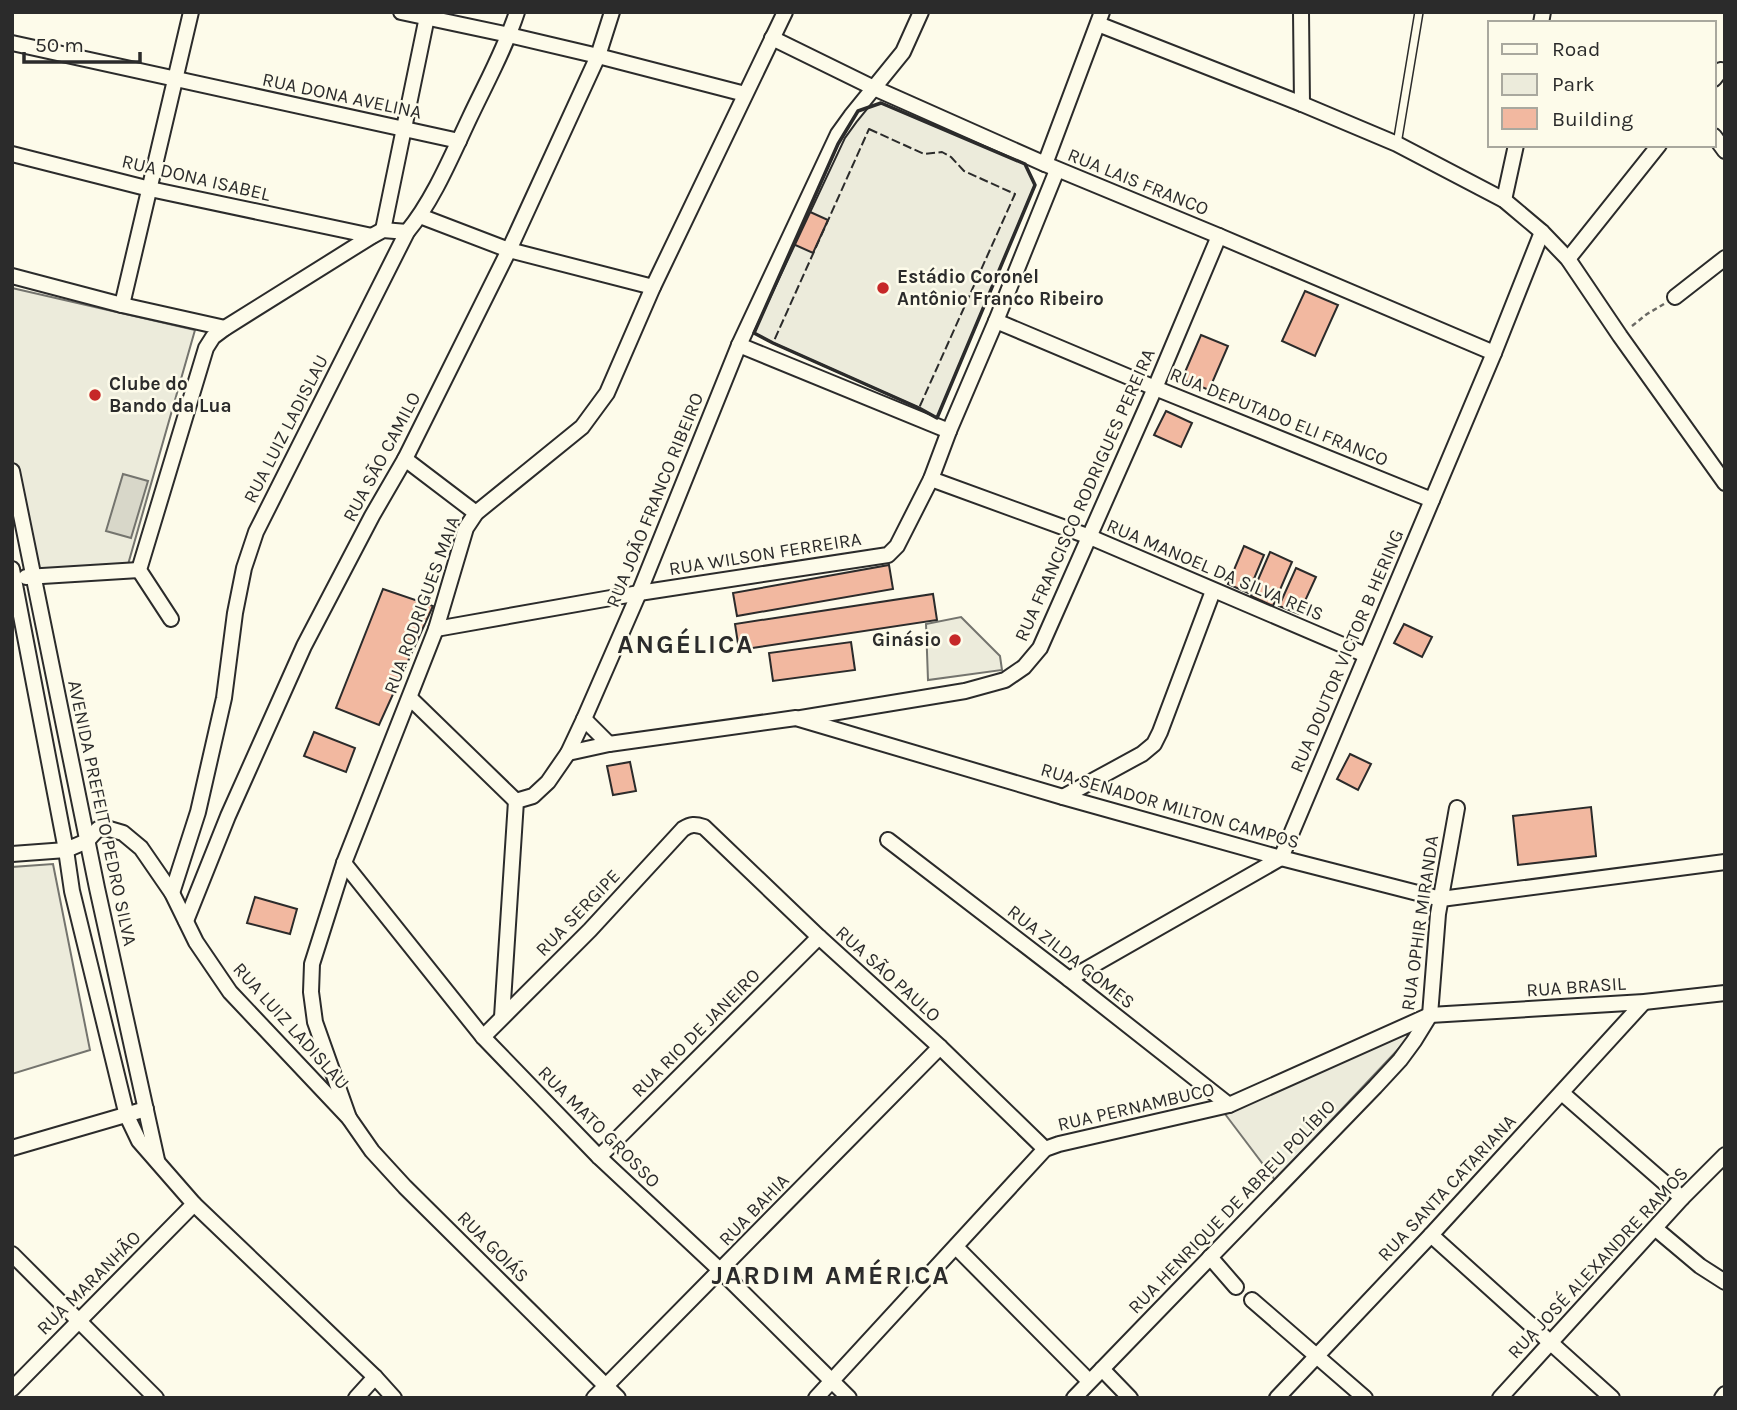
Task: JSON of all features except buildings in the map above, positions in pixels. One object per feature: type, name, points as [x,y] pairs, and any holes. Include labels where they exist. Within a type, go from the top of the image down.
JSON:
[{"type":"street","points":[[122,305],[191,12]]},
{"type":"street","points":[[401,12],[427,15],[745,94]]},
{"type":"street","name":"RUA LUIZ LADISLAU","points":[[172,893],[198,812],[224,698],[235,612],[244,568],[256,532],[407,232],[420,216],[459,141],[509,35],[517,12]]},
{"type":"street","name":"RUA SÃO CAMILO","points":[[186,921],[233,805],[304,646],[405,459],[509,250],[598,56],[612,12]]},
{"type":"street","name":"RUA RODRIGUES MAIA","points":[[349,1118],[315,1023],[311,992],[312,964],[344,863],[436,629],[466,528],[476,513],[582,427],[607,393],[653,287],[785,12]]},
{"type":"street","name":"RUA JOÃO FRANCO RIBEIRO","points":[[516,801],[533,796],[548,782],[568,753],[639,593],[740,345],[838,134],[903,52],[921,12]]},
{"type":"street","points":[[1301,12],[1302,104]]},
{"type":"street","points":[[139,570],[202,358],[213,337],[378,233],[427,15]]},
{"type":"street","points":[[930,479],[948,430],[996,321],[1100,18],[1397,145],[1504,200],[1542,232],[1568,259],[1725,483]]},
{"type":"street","name":"RUA LAIS FRANCO","points":[[772,38],[874,88],[1051,167],[1494,353]]},
{"type":"street","name":"RUA DONA AVELINA","points":[[12,43],[459,141]]},
{"type":"street","points":[[1504,200],[1516,147]]},
{"type":"street","points":[[1568,259],[1658,147]]},
{"type":"street","name":"RUA DONA ISABEL","points":[[12,154],[150,189],[378,233],[407,232]]},
{"type":"street","points":[[420,216],[509,250],[653,287]]},
{"type":"street","name":"RUA DOUTOR VICTOR B HERING","points":[[1281,858],[1494,353],[1542,232]]},
{"type":"street","name":"RUA FRANCISCO RODRIGUES PEREIRA","points":[[796,719],[965,691],[1004,680],[1024,667],[1040,648],[1219,236]]},
{"type":"street","points":[[1675,297],[1725,258]]},
{"type":"street","points":[[12,276],[225,328]]},
{"type":"street","name":"RUA DEPUTADO ELI FRANCO","points":[[996,321],[1432,499]]},
{"type":"street","points":[[740,345],[948,430]]},
{"type":"street","points":[[405,459],[476,513]]},
{"type":"street","name":"AVENIDA PREFEITO PEDRO SILVA","points":[[12,471],[157,1162]]},
{"type":"street","name":"RUA WILSON FERREIRA","points":[[436,629],[639,593],[888,555],[897,547],[930,479]]},
{"type":"street","name":"RUA MANOEL DA SILVA REIS","points":[[930,479],[1090,537],[1366,655]]},
{"type":"street","points":[[13,575],[33,577],[139,570]]},
{"type":"street","points":[[139,570],[172,619]]},
{"type":"street","name":"AVENIDA PREFEITO PEDRO SILVA","points":[[13,575],[72,891],[127,1116],[139,1141],[194,1204],[394,1398]]},
{"type":"street","points":[[1063,797],[1142,754],[1154,744],[1213,591]]},
{"type":"street","points":[[410,698],[516,801],[502,1017]]},
{"type":"street","points":[[584,719],[609,744]]},
{"type":"street","name":"RUA SENADOR MILTON CAMPOS","points":[[568,753],[609,744],[796,719],[1281,858],[1441,899],[1725,862]]},
{"type":"street","name":"RUA OPHIR MIRANDA","points":[[1414,1041],[1430,1015],[1438,914],[1457,808]]},
{"type":"street","name":"RUA SERGIPE","points":[[483,1038],[590,930],[683,829],[690,824],[704,827]]},
{"type":"street","name":"RUA SÃO PAULO","points":[[704,827],[1045,1149]]},
{"type":"street","name":"RUA LUIZ LADISLAU","points":[[88,841],[98,830],[106,828],[123,833],[141,848],[172,893],[196,942],[230,992],[349,1118]]},
{"type":"street","name":"RUA ZILDA GOMES","points":[[888,840],[1228,1105]]},
{"type":"street","points":[[12,854],[66,850],[88,841]]},
{"type":"street","points":[[1069,979],[1281,858]]},
{"type":"street","name":"RUA MATO GROSSO","points":[[344,863],[483,1038],[600,1157],[834,1380],[849,1398]]},
{"type":"street","name":"RUA RIO DE JANEIRO","points":[[600,1157],[819,937]]},
{"type":"street","name":"RUA BRASIL","points":[[1430,1015],[1644,1002],[1725,993]]},
{"type":"street","name":"RUA SANTA CATARIANA","points":[[1278,1398],[1644,1002]]},
{"type":"street","name":"RUA PERNAMBUCO","points":[[816,1398],[1045,1149],[1228,1105],[1430,1015]]},
{"type":"street","name":"RUA HENRIQUE DE ABREU POLÍBIO","points":[[1074,1398],[1375,1087],[1414,1041]]},
{"type":"street","name":"RUA BAHIA","points":[[594,1398],[940,1047]]},
{"type":"street","points":[[1562,1093],[1682,1198]]},
{"type":"street","points":[[12,1148],[146,1109]]},
{"type":"street","name":"RUA GOIÁS","points":[[349,1118],[372,1151],[405,1187],[618,1398]]},
{"type":"street","name":"RUA JOSÉ ALEXANDRE RAMOS","points":[[1500,1398],[1682,1198],[1725,1155]]},
{"type":"street","name":"RUA MARANHÃO","points":[[12,1389],[194,1204]]},
{"type":"street","points":[[1656,1228],[1700,1266],[1725,1282]]},
{"type":"street","points":[[1431,1235],[1612,1398]]},
{"type":"street","points":[[956,1247],[1089,1381]]},
{"type":"street","points":[[12,1254],[156,1398]]},
{"type":"street","points":[[1210,1257],[1236,1287]]},
{"type":"street","points":[[1252,1300],[1365,1398]]},
{"type":"street","points":[[1102,1369],[1130,1398]]},
{"type":"street","points":[[356,1398],[375,1377]]},
{"type":"lane","points":[[1397,145],[1419,12]]},
{"type":"path","points":[[1620,336],[1647,314],[1675,297]]},
{"type":"green space","name":"Estádio Coronel Antônio Franco Ribeiro","points":[[881,103],[1025,164],[1035,185],[937,418],[754,333],[838,144],[858,111]]},
{"type":"green space","name":"Clube do Bando da Lua","points":[[12,288],[195,330],[127,568],[35,568],[12,459]]},
{"type":"green space","name":"Ginásio","points":[[961,617],[1000,656],[1002,670],[928,680],[926,624]]},
{"type":"green space","points":[[53,864],[90,1050],[12,1074],[12,867]]},
{"type":"green space","points":[[1402,1033],[1408,1035],[1406,1041],[1275,1180],[1225,1114]]},
{"type":"shaded area","points":[[123,474],[148,481],[131,538],[106,531]]},
{"type":"fence","points":[[869,129],[924,154],[942,152],[964,171],[1015,194],[919,408],[773,343],[869,129]]},
{"type":"wall","points":[[881,103],[1025,164],[1035,185],[937,418],[754,333],[838,144],[858,111],[881,103]]},
{"type":"place","name":"Estádio Coronel Antônio Franco Ribeiro","points":[[883,288]]},
{"type":"place","name":"Clube do Bando da Lua","points":[[95,395]]},
{"type":"place","name":"Ginásio","points":[[955,640]]},
{"type":"district","name":"ANGÉLICA","points":[[686,644]]},
{"type":"district","name":"JARDIM AMÉRICA","points":[[831,1275]]}]
